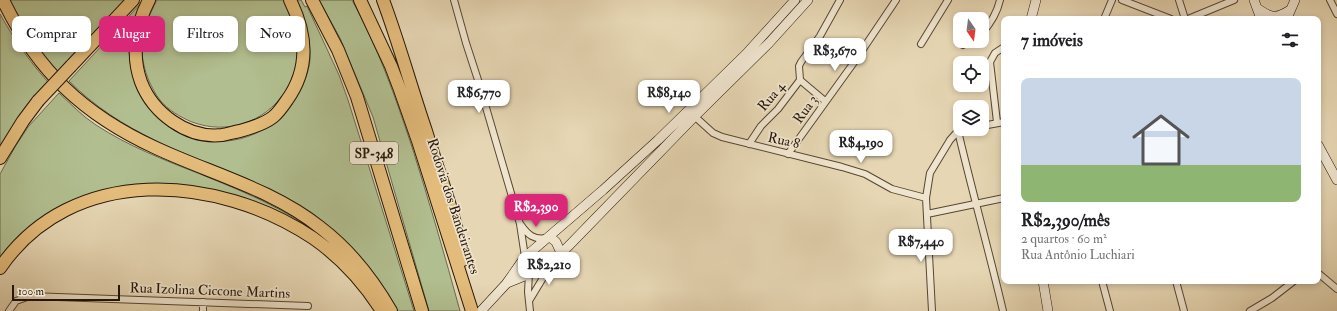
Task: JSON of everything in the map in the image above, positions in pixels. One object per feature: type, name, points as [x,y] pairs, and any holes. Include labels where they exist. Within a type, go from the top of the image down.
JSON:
[{"type":"highway","points":[[3,0],[12,18],[38,60],[51,76],[87,108],[106,121],[156,148],[252,187],[302,214],[322,228],[355,260],[370,279],[391,311]]},
{"type":"highway","points":[[0,158],[22,121],[38,101],[133,0]]},
{"type":"highway","points":[[149,0],[137,30],[135,52],[136,66],[143,86],[162,114],[183,128],[202,134],[221,135],[248,129],[274,116],[294,91],[304,58],[304,44],[297,17],[290,0]]},
{"type":"highway","name":"SP-348","points":[[312,0],[338,50],[357,97],[422,311]]},
{"type":"highway","name":"Rodovia dos Bandeirantes","points":[[360,0],[391,66],[399,87],[471,306]]},
{"type":"highway","points":[[383,0],[410,78],[459,238],[471,306]]},
{"type":"highway","points":[[0,268],[20,242],[36,229],[53,217],[81,203],[125,191],[190,191],[211,195],[252,207],[288,223],[314,238],[331,252],[363,285],[382,311]]},
{"type":"main road","points":[[505,285],[529,273],[539,270],[554,261],[795,0]]},
{"type":"main road","points":[[481,311],[505,285],[525,257],[539,244],[550,237],[769,43],[808,0]]},
{"type":"main road","points":[[1032,16],[1036,0]]},
{"type":"main road","points":[[1288,15],[1295,0]]},
{"type":"main road","points":[[1255,4],[1265,13],[1272,16]]},
{"type":"main road","points":[[1255,4],[1260,16]]},
{"type":"main road","points":[[1321,151],[1337,180]]},
{"type":"main road","points":[[550,237],[556,242],[561,253]]},
{"type":"main road","points":[[525,257],[526,266],[529,273]]},
{"type":"main road","points":[[1044,284],[1048,311]]},
{"type":"street","points":[[454,0],[520,224],[525,257]]},
{"type":"street","name":"Rua 4","points":[[749,144],[761,126],[778,109],[800,80],[799,66],[801,62],[820,36],[840,0]]},
{"type":"street","name":"Rua 3","points":[[788,154],[855,61],[896,0]]},
{"type":"street","points":[[921,44],[948,0]]},
{"type":"street","points":[[989,25],[1000,0]]},
{"type":"street","points":[[1105,16],[1112,0]]},
{"type":"street","points":[[1122,0],[1163,16]]},
{"type":"street","points":[[1179,0],[1184,16]]},
{"type":"street","points":[[1195,16],[1234,0]]},
{"type":"street","points":[[1330,0],[1337,14]]},
{"type":"street","points":[[997,122],[990,62],[995,53],[1001,49]]},
{"type":"street","points":[[800,80],[826,101]]},
{"type":"street","name":"Rua 8","points":[[691,113],[713,133],[722,137],[853,170],[892,189],[926,198]]},
{"type":"street","points":[[989,124],[1001,122]]},
{"type":"street","points":[[932,311],[926,198],[930,173],[945,147],[954,136]]},
{"type":"street","points":[[959,136],[975,203],[991,258],[1003,311]]},
{"type":"street","points":[[927,214],[1001,199]]},
{"type":"street","points":[[520,224],[527,234],[533,237],[539,239],[550,237]]},
{"type":"street","points":[[529,301],[554,261]]},
{"type":"street","points":[[529,273],[528,285],[530,311]]},
{"type":"street","points":[[1321,276],[1337,289]]},
{"type":"street","points":[[1103,284],[1110,311]]},
{"type":"street","points":[[1177,284],[1184,311]]},
{"type":"street","points":[[1250,311],[1272,298],[1290,284]]},
{"type":"street","name":"Rua Izolina Ciccone Martins","points":[[9,311],[16,301],[30,296],[308,306]]},
{"type":"street","points":[[202,311],[203,302]]},
{"type":"green space","points":[[8,0],[126,0],[111,16],[99,16],[99,29],[91,37],[91,16],[17,16]]},
{"type":"green space","points":[[157,0],[285,0],[291,16],[246,16],[246,52],[297,52],[295,71],[289,85],[285,92],[267,112],[244,124],[218,127],[205,126],[192,122],[170,110],[163,104],[149,81],[144,65],[142,52],[165,52],[165,16],[149,16]]},
{"type":"green space","points":[[296,0],[301,0],[305,7],[307,6],[339,75],[414,311],[396,311],[336,235],[325,224],[305,209],[274,192],[154,140],[131,128],[89,99],[69,81],[99,49],[99,52],[129,52],[134,79],[142,98],[154,114],[162,121],[180,131],[205,140],[226,141],[241,139],[268,127],[290,107],[299,94],[310,64],[310,52],[305,16],[303,16]]},
{"type":"green space","points":[[319,0],[352,0],[370,36],[392,90],[412,147],[460,311],[429,311],[373,117],[340,38]]},
{"type":"green space","points":[[143,1],[136,16],[129,16]]},
{"type":"green space","points":[[0,14],[12,34],[12,52],[24,52],[48,82],[33,99],[0,148]]},
{"type":"green space","points":[[40,52],[77,52],[57,73]]},
{"type":"green space","points":[[59,93],[81,114],[108,133],[160,158],[235,188],[270,204],[302,223],[333,246],[232,196],[97,193],[0,262],[0,174],[28,127]]}]
